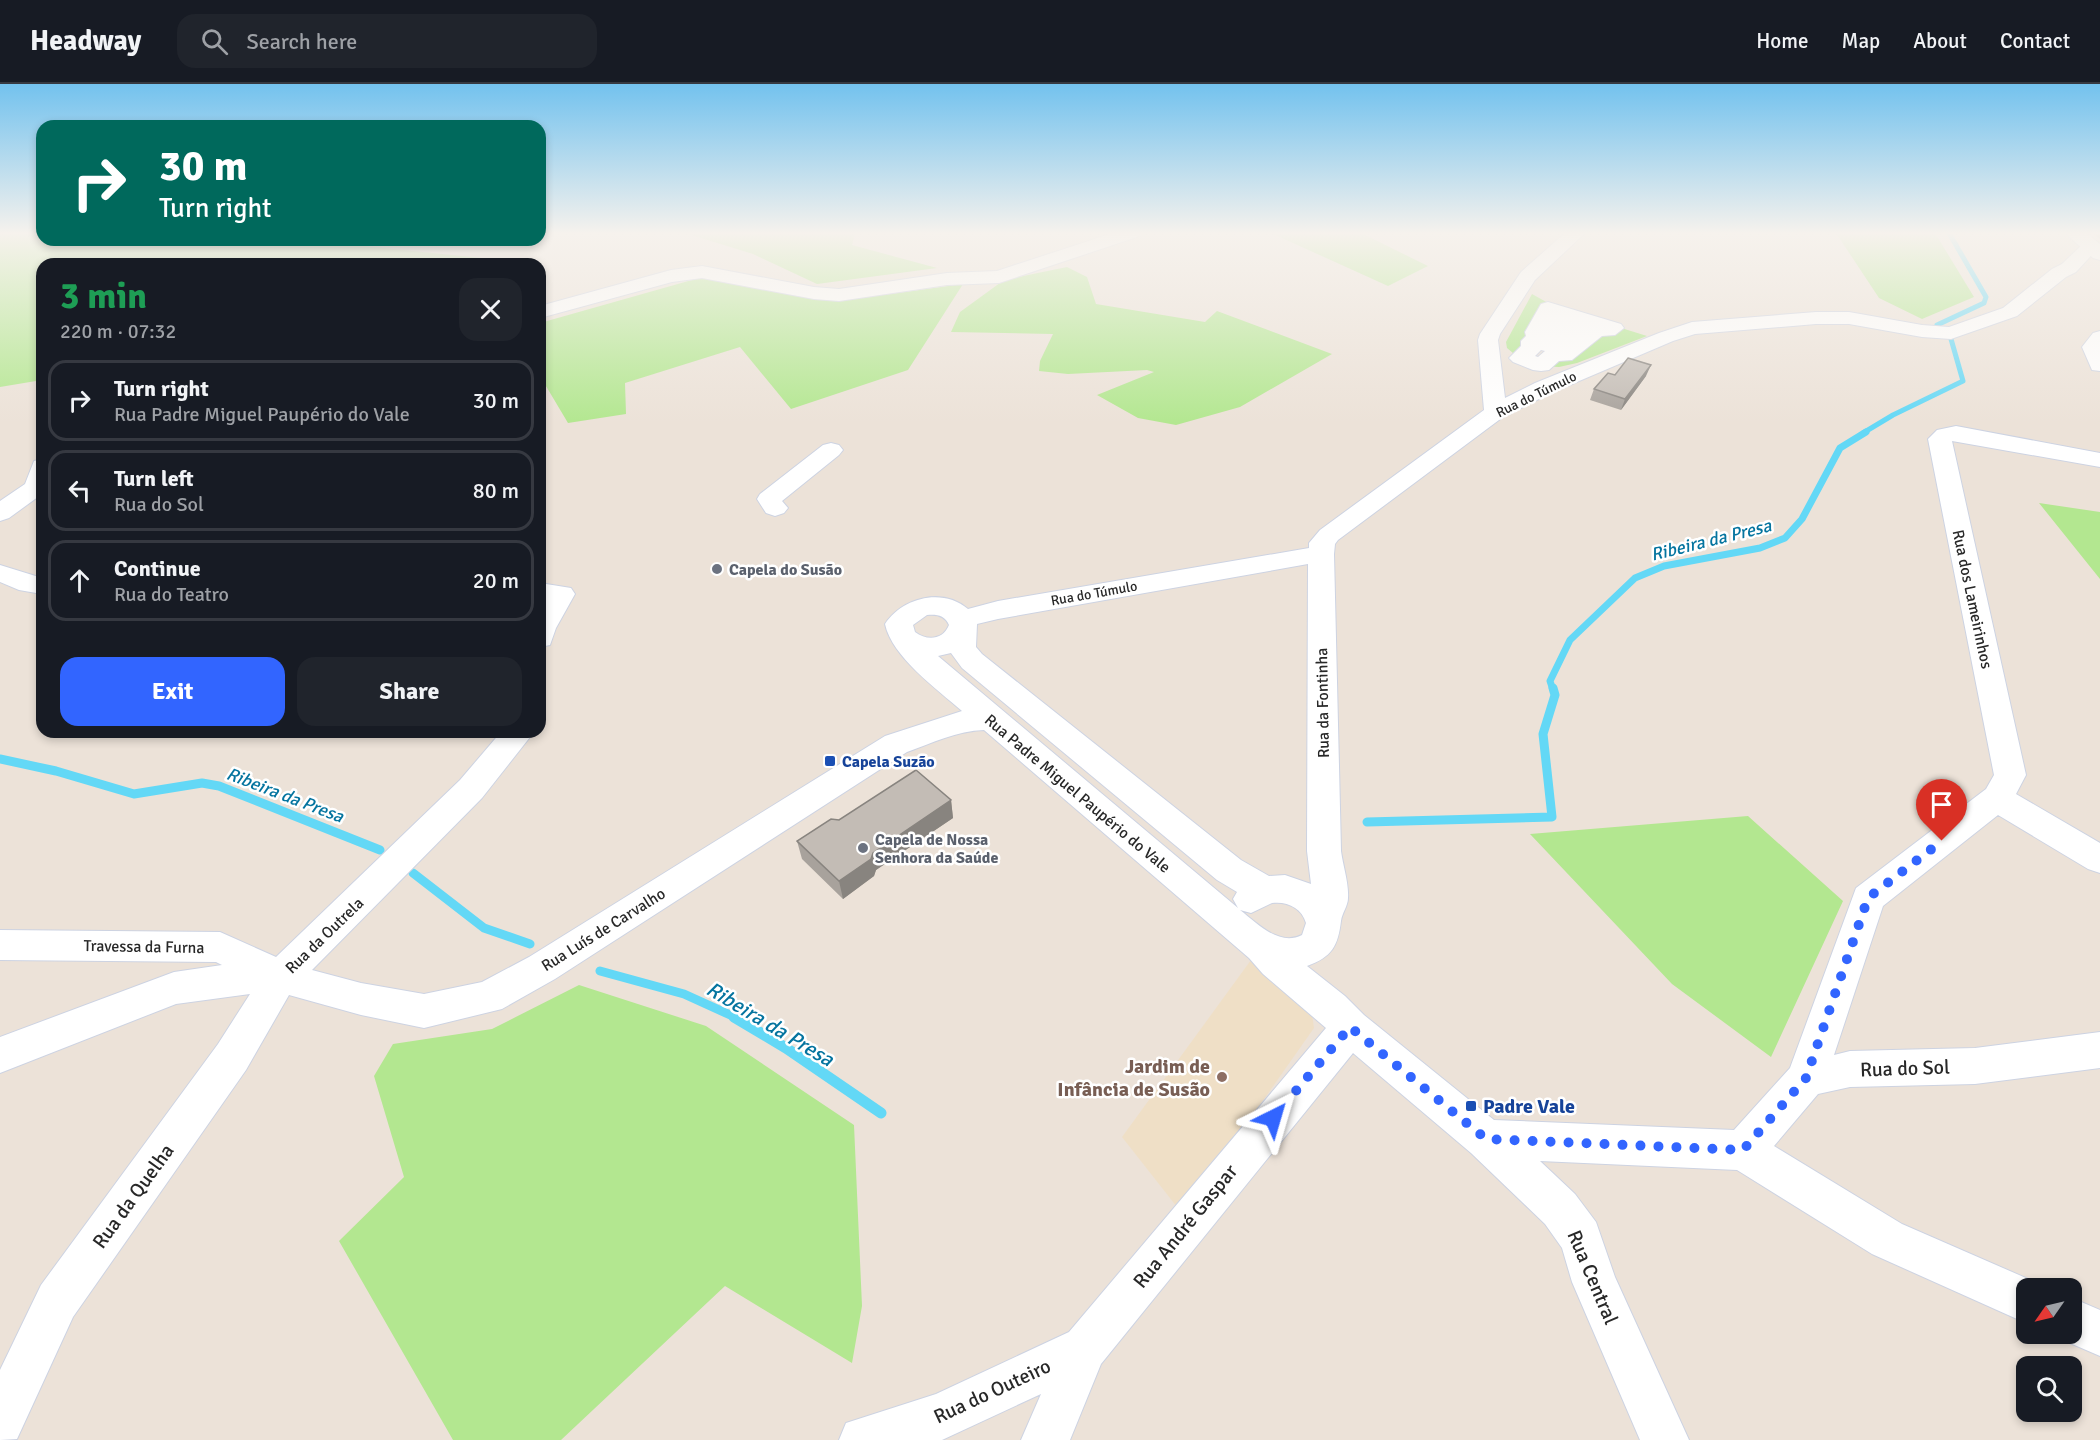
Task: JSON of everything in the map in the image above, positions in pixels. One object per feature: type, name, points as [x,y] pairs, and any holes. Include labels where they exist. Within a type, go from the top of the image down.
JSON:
[{"type":"street","points":[[546,310],[597,296]]},
{"type":"street","points":[[1495,412],[1490,334],[1515,296]]},
{"type":"street","name":"Rua do Túmulo","points":[[962,633],[998,610],[1321,554],[1322,543],[1329,534],[1495,412],[1543,388],[1692,328],[1816,318],[1849,318],[1922,331],[1951,333],[2010,312],[2030,296]]},
{"type":"street","points":[[1548,308],[1614,328],[1608,331],[1589,324],[1583,329],[1594,332],[1591,334],[1579,330],[1573,335],[1585,339],[1582,341],[1569,337],[1564,342],[1577,346],[1574,349],[1560,344],[1554,349],[1568,353],[1565,356],[1556,353],[1541,365],[1522,363],[1535,345],[1530,344],[1531,341],[1545,345],[1551,341],[1535,335],[1535,332],[1553,338],[1558,333],[1539,327],[1539,324],[1561,331],[1566,326],[1544,319],[1544,316],[1568,323],[1572,319],[1547,311],[1548,308]]},
{"type":"street","points":[[2100,337],[2092,347],[2100,364]]},
{"type":"street","points":[[1490,355],[1572,376]]},
{"type":"street","points":[[1490,355],[1517,383],[1543,388]]},
{"type":"street","points":[[1522,363],[1543,388]]},
{"type":"street","name":"Rua dos Lameirinhos","points":[[1997,798],[2010,775],[1940,438],[1956,434],[2100,460]]},
{"type":"street","points":[[776,508],[769,499],[831,450]]},
{"type":"street","points":[[0,513],[36,487]]},
{"type":"street","name":"Rua da Fontinha","points":[[1321,554],[1324,851],[1331,899],[1322,930]]},
{"type":"street","points":[[4,578],[36,585]]},
{"type":"street","points":[[546,610],[550,593]]},
{"type":"street","name":"Rua Padre Miguel Paupério do Vale","points":[[1322,930],[1312,949],[1301,954],[1288,955],[1257,942],[963,704],[902,637],[899,624],[910,612],[919,608],[939,606],[957,613],[972,662],[1229,870],[1244,880],[1274,889],[1300,893],[1311,900],[1319,909],[1341,1018]]},
{"type":"street","points":[[908,643],[938,647],[957,639],[962,633]]},
{"type":"street","points":[[962,633],[960,657],[964,666],[980,682],[963,704]]},
{"type":"street","points":[[963,704],[996,696],[1018,713],[1042,718]]},
{"type":"street","name":"Rua Luís de Carvalho","points":[[280,977],[361,999],[424,1011],[489,997],[542,968],[963,704]]},
{"type":"street","name":"Rua da Outrela","points":[[0,1055],[174,988],[243,978],[280,977],[471,789],[514,738]]},
{"type":"street","points":[[1743,1150],[1806,1078],[1868,898],[1997,798],[2100,860]]},
{"type":"street","points":[[1274,889],[1300,879],[1312,869],[1324,851]]},
{"type":"street","name":"Rua Padre Miguel Paupério do Vale","points":[[1274,889],[1252,898],[1246,906],[1244,917],[1246,928],[1257,942],[1301,985],[1486,1139]]},
{"type":"street","name":"Travessa da Furna","points":[[0,945],[220,947],[280,977]]},
{"type":"street","name":"Rua da Quelha","points":[[0,1422],[57,1301],[232,1057],[280,977]]},
{"type":"street","name":"Rua André Gaspar","points":[[1045,1440],[1085,1348],[1341,1018]]},
{"type":"street","name":"Rua do Sol","points":[[1806,1078],[1850,1069],[1976,1066],[2100,1050]]},
{"type":"street","points":[[1486,1139],[1743,1150],[1887,1239],[2016,1297]]},
{"type":"street","name":"Rua Central","points":[[1486,1139],[1560,1209],[1581,1237],[1594,1282],[1665,1440]]},
{"type":"street","name":"Rua do Outeiro","points":[[863,1440],[942,1416],[1085,1348]]},
{"type":"shaded area","name":"Jardim de Infância de Susão","points":[[1251,960],[1312,1014],[1314,1028],[1245,1126],[1177,1207],[1122,1137]]},
{"type":"green space","points":[[0,296],[36,296],[36,381],[0,387]]},
{"type":"green space","points":[[634,296],[810,296],[839,301],[873,296],[955,296],[908,370],[791,409],[740,347],[625,383],[626,414],[568,423],[546,386],[546,321]]},
{"type":"green space","points":[[982,296],[1093,296],[1096,304],[1205,322],[1217,311],[1332,354],[1240,407],[1176,425],[1138,418],[1097,395],[1154,372],[1147,370],[1068,374],[1039,371],[1040,361],[1053,334],[951,332],[960,312]]},
{"type":"green space","points":[[1531,296],[1536,296],[1557,308],[1647,336],[1577,363],[1559,367],[1541,366],[1519,358],[1507,348],[1506,342]],"holes":[[[1549,308],[1556,353],[1541,365],[1520,358]]]},
{"type":"green space","points":[[1878,296],[1974,297],[1922,319]]},
{"type":"green space","points":[[2039,503],[2100,512],[2100,579]]},
{"type":"green space","points":[[1748,816],[1843,901],[1771,1057],[1672,984],[1530,834]]},
{"type":"green space","points":[[579,985],[706,1026],[854,1125],[862,1306],[852,1363],[725,1286],[561,1440],[453,1440],[339,1241],[404,1177],[374,1076],[393,1044],[492,1029]]},
{"type":"building","points":[[1628,358],[1651,365],[1625,399],[1594,389],[1608,373],[1615,375]]},
{"type":"building","points":[[916,770],[951,800],[873,853],[871,859],[839,881],[797,841],[831,819],[839,820]]},
{"type":"waterway","name":"Ribeira da Presa","points":[[1937,325],[1984,303],[1986,296]]},
{"type":"waterway","name":"Ribeira da Presa","points":[[1863,433],[1893,415],[1963,381],[1951,339]]},
{"type":"waterway","name":"Ribeira da Presa","points":[[1553,690],[1550,681],[1570,640],[1635,578],[1664,566],[1760,548],[1785,538],[1802,519],[1840,448],[1866,432]]},
{"type":"waterway","name":"Ribeira da Presa","points":[[1367,822],[1552,817],[1543,734],[1555,695],[1553,688]]},
{"type":"waterway","name":"Ribeira da Presa","points":[[0,759],[56,771],[134,794],[202,783],[219,786],[380,850]]},
{"type":"waterway","name":"Ribeira da Presa","points":[[413,873],[484,928],[530,944]]},
{"type":"waterway","name":"Ribeira da Presa","points":[[600,971],[684,994],[737,1018]]},
{"type":"waterway","name":"Ribeira da Presa","points":[[734,1017],[786,1048],[881,1113]]},
{"type":"place","name":"Capela do Susão","points":[[717,569]]},
{"type":"place","name":"Capela Suzão","points":[[830,761]]},
{"type":"place","name":"Capela de Nossa Senhora da Saúde","points":[[863,848]]},
{"type":"place","name":"Jardim de Infância de Susão","points":[[1222,1077]]},
{"type":"place","name":"Padre Vale","points":[[1471,1106]]},
{"type":"route","points":[[1273,1118],[1350,1027],[1486,1139],[1743,1150],[1806,1078],[1868,898],[1942,841]]}]
